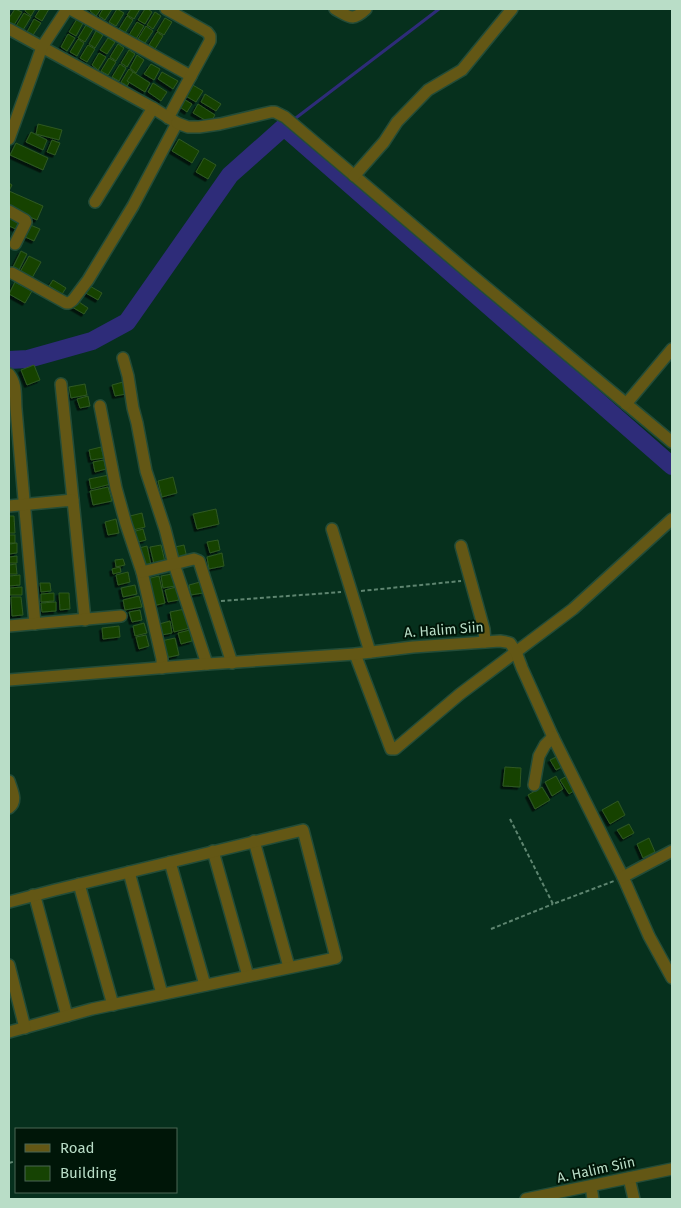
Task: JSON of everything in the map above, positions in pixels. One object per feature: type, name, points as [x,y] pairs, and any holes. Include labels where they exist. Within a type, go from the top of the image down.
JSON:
[{"type":"street","points":[[9,139],[42,47],[69,9],[191,76]]},
{"type":"street","points":[[12,273],[69,303],[88,280],[133,206],[191,76],[210,41],[210,36],[207,32],[166,9]]},
{"type":"street","points":[[335,9],[353,18],[366,9]]},
{"type":"street","points":[[354,176],[384,142],[397,122],[428,90],[462,70],[512,9]]},
{"type":"street","points":[[9,30],[188,127],[220,124],[271,112],[285,117],[672,442]]},
{"type":"street","points":[[95,202],[153,108]]},
{"type":"street","points":[[9,211],[26,222],[15,244]]},
{"type":"street","points":[[626,404],[672,349]]},
{"type":"street","points":[[123,358],[146,471],[207,664]]},
{"type":"street","points":[[9,374],[15,387],[35,624]]},
{"type":"street","points":[[61,384],[84,620]]},
{"type":"street","points":[[100,406],[116,488],[142,572],[162,659],[162,668]]},
{"type":"street","points":[[9,506],[73,500]]},
{"type":"street","points":[[355,654],[393,750],[460,694],[573,609],[672,519]]},
{"type":"street","points":[[332,529],[370,652]]},
{"type":"street","points":[[461,546],[485,636]]},
{"type":"street","points":[[142,572],[194,560],[199,561],[232,663]]},
{"type":"street","points":[[9,626],[120,616]]},
{"type":"street","name":"A. Halim Siin","points":[[9,680],[355,654],[485,636],[510,643],[516,652]]},
{"type":"street","points":[[516,652],[553,737],[623,877],[649,936],[672,978]]},
{"type":"street","points":[[534,785],[539,756],[553,737]]},
{"type":"street","points":[[9,781],[14,800],[9,808]]},
{"type":"street","points":[[9,902],[302,830],[336,958],[113,1005],[9,1032]]},
{"type":"street","points":[[254,841],[289,968]]},
{"type":"street","points":[[212,851],[248,976]]},
{"type":"street","points":[[623,877],[672,851]]},
{"type":"street","points":[[170,862],[205,985]]},
{"type":"street","points":[[129,872],[162,994]]},
{"type":"street","points":[[79,884],[113,1005]]},
{"type":"street","points":[[33,895],[67,1016]]},
{"type":"street","points":[[9,965],[25,1028]]},
{"type":"street","name":"A. Halim Siin","points":[[526,1199],[630,1180],[672,1169]]},
{"type":"street","points":[[630,1180],[633,1198]]},
{"type":"street","points":[[591,1186],[593,1199]]},
{"type":"path","points":[[510,819],[553,904]]},
{"type":"path","points":[[491,929],[623,877]]},
{"type":"building","points":[[15,9],[22,12],[14,25],[9,22],[9,18]]},
{"type":"building","points":[[26,9],[35,9],[31,16],[25,11]]},
{"type":"building","points":[[40,9],[49,9],[42,21],[35,17]]},
{"type":"building","points":[[91,9],[101,9],[96,16],[90,11]]},
{"type":"building","points":[[103,9],[112,9],[105,20],[99,16]]},
{"type":"building","points":[[117,9],[124,13],[116,26],[109,22]]},
{"type":"building","points":[[131,9],[140,9],[134,19],[127,15]]},
{"type":"building","points":[[145,9],[152,12],[145,24],[138,20]]},
{"type":"building","points":[[155,12],[161,16],[153,29],[147,25]]},
{"type":"building","points":[[24,13],[31,17],[23,30],[16,26]]},
{"type":"building","points":[[127,16],[133,20],[125,33],[119,29]]},
{"type":"building","points":[[165,18],[172,22],[164,35],[157,31]]},
{"type":"building","points":[[34,19],[41,23],[33,35],[27,32]]},
{"type":"building","points":[[77,19],[83,23],[76,36],[69,32]]},
{"type":"building","points":[[137,22],[144,26],[136,39],[129,35]]},
{"type":"building","points":[[86,25],[93,29],[85,42],[78,38]]},
{"type":"building","points":[[146,26],[153,31],[145,43],[138,39]]},
{"type":"building","points":[[96,31],[103,35],[95,48],[89,44]]},
{"type":"building","points":[[157,32],[163,36],[155,49],[149,45]]},
{"type":"building","points":[[68,34],[75,38],[67,51],[61,47]]},
{"type":"building","points":[[108,38],[115,42],[107,54],[100,50]]},
{"type":"building","points":[[78,39],[84,43],[77,56],[70,52]]},
{"type":"building","points":[[118,44],[124,48],[116,61],[110,57]]},
{"type":"building","points":[[88,45],[95,49],[87,62],[80,58]]},
{"type":"building","points":[[129,50],[135,54],[127,67],[121,63]]},
{"type":"building","points":[[99,53],[106,57],[98,70],[92,65]]},
{"type":"building","points":[[137,55],[144,60],[136,73],[130,68]]},
{"type":"building","points":[[109,58],[116,62],[108,75],[101,71]]},
{"type":"building","points":[[120,64],[126,68],[119,81],[112,77]]},
{"type":"building","points":[[151,64],[160,69],[154,80],[144,74]]},
{"type":"building","points":[[129,69],[135,73],[127,86],[121,82]]},
{"type":"building","points":[[133,72],[150,83],[145,92],[127,81]]},
{"type":"building","points":[[162,72],[178,81],[173,89],[158,79]]},
{"type":"building","points":[[153,83],[167,92],[161,101],[148,92]]},
{"type":"building","points":[[191,84],[203,91],[196,102],[184,95]]},
{"type":"building","points":[[205,94],[221,104],[216,111],[201,102]]},
{"type":"building","points":[[182,98],[192,104],[187,112],[177,105]]},
{"type":"building","points":[[198,104],[215,115],[210,123],[193,113]]},
{"type":"building","points":[[38,124],[62,130],[59,140],[36,134]]},
{"type":"building","points":[[31,132],[47,140],[43,150],[26,142]]},
{"type":"building","points":[[179,139],[199,151],[192,163],[172,151]]},
{"type":"building","points":[[52,140],[60,143],[55,155],[47,152]]},
{"type":"building","points":[[16,143],[48,158],[43,170],[10,155]]},
{"type":"building","points":[[204,158],[216,165],[208,179],[196,172]]},
{"type":"building","points":[[9,191],[43,206],[37,220],[9,208]]},
{"type":"building","points":[[9,216],[21,222],[18,230],[9,226]]},
{"type":"building","points":[[28,224],[40,229],[34,241],[23,236]]},
{"type":"building","points":[[21,251],[27,254],[19,270],[13,267]]},
{"type":"building","points":[[29,256],[41,262],[32,278],[20,272]]},
{"type":"building","points":[[53,280],[66,288],[62,294],[49,286]]},
{"type":"building","points":[[15,282],[32,291],[25,303],[9,294]]},
{"type":"building","points":[[88,285],[102,293],[98,300],[84,292]]},
{"type":"building","points":[[76,300],[88,308],[84,314],[72,307]]},
{"type":"building","points":[[34,365],[40,380],[27,385],[21,370]]},
{"type":"building","points":[[123,382],[126,394],[115,396],[112,385]]},
{"type":"building","points":[[85,384],[87,395],[71,398],[69,387]]},
{"type":"building","points":[[88,396],[90,406],[80,408],[77,399]]},
{"type":"building","points":[[101,447],[104,458],[91,460],[89,450]]},
{"type":"building","points":[[104,460],[106,469],[95,472],[93,462]]},
{"type":"building","points":[[109,475],[111,484],[91,489],[89,479]]},
{"type":"building","points":[[173,477],[177,493],[162,497],[158,481]]},
{"type":"building","points":[[108,487],[112,501],[93,505],[90,491]]},
{"type":"building","points":[[216,509],[219,524],[197,529],[193,514]]},
{"type":"building","points":[[142,513],[145,527],[133,530],[130,516]]},
{"type":"building","points":[[9,516],[14,516],[15,533],[9,533]]},
{"type":"building","points":[[116,519],[119,533],[108,535],[105,522]]},
{"type":"building","points":[[143,529],[146,540],[135,543],[132,532]]},
{"type":"building","points":[[9,535],[15,535],[15,543],[9,543]]},
{"type":"building","points":[[218,540],[220,550],[210,553],[207,542]]},
{"type":"building","points":[[17,543],[17,553],[9,554],[9,544]]},
{"type":"building","points":[[161,545],[165,562],[154,564],[150,547]]},
{"type":"building","points":[[184,545],[187,558],[178,560],[175,547]]},
{"type":"building","points":[[147,546],[151,565],[143,566],[139,548]]},
{"type":"building","points":[[222,553],[224,566],[209,569],[207,557]]},
{"type":"building","points":[[17,556],[17,563],[9,563],[9,557]]},
{"type":"building","points":[[123,559],[125,565],[116,567],[115,560]]},
{"type":"building","points":[[16,564],[17,574],[9,574],[9,565]]},
{"type":"building","points":[[120,567],[121,572],[113,574],[112,569]]},
{"type":"building","points":[[128,572],[130,582],[118,585],[116,575]]},
{"type":"building","points":[[172,574],[175,586],[163,588],[161,576]]},
{"type":"building","points":[[20,575],[20,585],[9,586],[9,576]]},
{"type":"building","points":[[159,576],[165,603],[153,606],[147,579]]},
{"type":"building","points":[[200,582],[203,593],[191,595],[189,585]]},
{"type":"building","points":[[40,583],[50,583],[51,591],[41,592]]},
{"type":"building","points":[[135,585],[137,594],[123,597],[121,588]]},
{"type":"building","points":[[22,587],[22,595],[10,595],[10,588]]},
{"type":"building","points":[[176,587],[179,600],[168,602],[165,590]]},
{"type":"building","points":[[54,593],[54,601],[41,602],[41,594]]},
{"type":"building","points":[[59,593],[69,593],[70,609],[60,610]]},
{"type":"building","points":[[139,596],[142,607],[125,610],[123,600]]},
{"type":"building","points":[[11,597],[21,597],[23,615],[12,616]]},
{"type":"building","points":[[56,602],[56,611],[42,612],[41,603]]},
{"type":"building","points":[[185,609],[190,628],[174,632],[170,612]]},
{"type":"building","points":[[140,610],[142,620],[132,622],[129,612]]},
{"type":"building","points":[[170,621],[172,633],[162,635],[159,624]]},
{"type":"building","points":[[144,623],[147,633],[135,636],[133,626]]},
{"type":"building","points":[[119,626],[120,637],[103,639],[102,628]]},
{"type":"building","points":[[190,630],[192,641],[181,644],[178,633]]},
{"type":"building","points":[[146,635],[149,646],[139,649],[136,637]]},
{"type":"building","points":[[175,638],[179,655],[165,658],[161,641]]},
{"type":"building","points":[[556,757],[562,767],[556,770],[550,760]]},
{"type":"building","points":[[505,767],[521,768],[520,787],[503,786]]},
{"type":"building","points":[[569,775],[577,789],[569,794],[560,780]]},
{"type":"building","points":[[556,776],[563,789],[552,796],[545,782]]},
{"type":"building","points":[[542,787],[550,800],[535,809],[528,795]]},
{"type":"building","points":[[618,801],[625,815],[610,824],[602,810]]},
{"type":"building","points":[[629,824],[634,833],[623,839],[617,830]]},
{"type":"building","points":[[649,838],[655,852],[643,858],[637,844]]},
{"type":"waterway","points":[[284,127],[439,9]]},
{"type":"waterway","points":[[9,360],[28,359],[92,341],[127,322],[230,175],[284,127],[672,466]]}]
